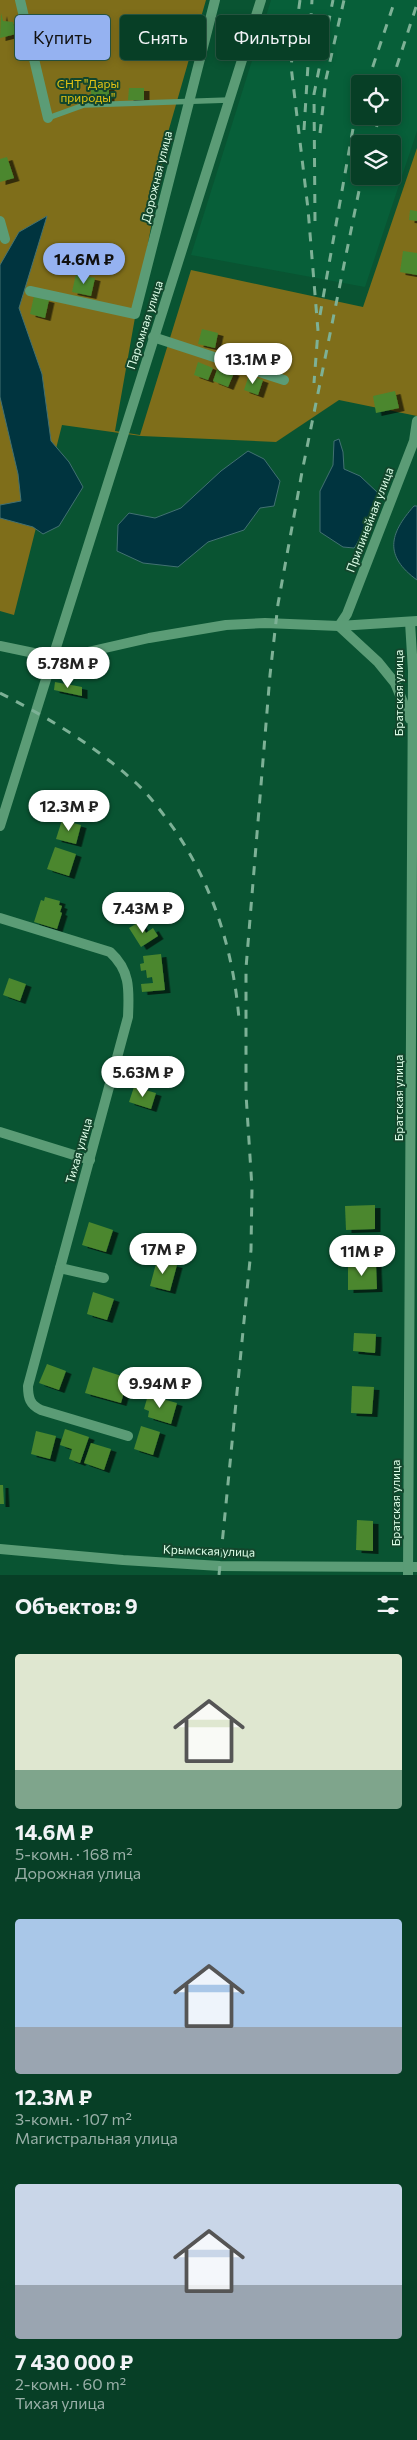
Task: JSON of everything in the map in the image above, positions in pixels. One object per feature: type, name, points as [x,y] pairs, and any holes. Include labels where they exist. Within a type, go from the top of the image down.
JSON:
[{"type":"street","points":[[20,0],[48,118]]},
{"type":"street","name":"Дорожная улица","points":[[30,291],[135,314],[215,0]]},
{"type":"street","name":"Паромная улица","points":[[0,826],[261,0]]},
{"type":"street","points":[[0,221],[5,239]]},
{"type":"street","points":[[154,337],[284,380]]},
{"type":"street","name":"Прилинейная улица","points":[[339,626],[347,614],[416,441],[417,421]]},
{"type":"street","points":[[0,646],[53,657],[79,654],[149,638],[226,625],[266,623],[339,626],[414,621]]},
{"type":"street","name":"Братская улица","points":[[411,1569],[415,751],[412,723],[414,621]]},
{"type":"street","points":[[339,626],[378,662],[395,683],[412,723]]},
{"type":"street","name":"Тихая улица","points":[[0,918],[110,952],[121,962],[129,992],[128,1017],[28,1386],[30,1401],[41,1410],[128,1436]]},
{"type":"street","points":[[0,1132],[90,1160]]},
{"type":"street","points":[[60,1268],[104,1278]]},
{"type":"street","name":"Крымская улица","points":[[0,1548],[123,1560],[220,1566],[411,1569]]},
{"type":"lane","points":[[48,118],[84,105],[229,100]]},
{"type":"shaded area","points":[[271,0],[417,0],[417,131],[401,179],[401,135],[351,135],[351,185],[399,185],[365,287],[191,255],[252,60],[329,60],[329,15],[266,15]]},
{"type":"green space","name":"СНТ \"Дары природы\"","points":[[0,0],[206,0],[202,15],[120,15],[120,60],[189,60],[167,136],[115,431],[140,435],[191,270],[363,307],[417,148],[417,416],[339,400],[276,442],[141,436],[62,425],[14,615],[0,611]]},
{"type":"water","points":[[47,216],[19,308],[42,374],[51,441],[69,462],[83,487],[59,526],[43,534],[33,527],[0,518],[0,505],[21,501],[18,474],[0,397],[0,265],[19,232]]},
{"type":"water","points":[[339,439],[343,452],[344,469],[360,476],[378,493],[375,504],[354,548],[343,547],[320,532],[320,491],[333,465],[334,441]]},
{"type":"water","points":[[248,451],[264,459],[280,481],[274,506],[260,508],[244,530],[208,542],[178,567],[143,563],[117,551],[118,525],[129,513],[155,518],[181,508],[221,471]]},
{"type":"water","points":[[414,506],[417,506],[417,580],[399,562],[394,544],[399,526]]},
{"type":"building","points":[[1,13],[3,21],[13,22],[15,34],[0,38]]},
{"type":"building","points":[[91,87],[109,87],[109,101],[91,101]]},
{"type":"building","points":[[129,88],[144,88],[144,100],[128,100]]},
{"type":"building","points":[[7,157],[14,178],[0,182],[0,159]]},
{"type":"building","points":[[410,210],[417,211],[417,221],[409,220]]},
{"type":"building","points":[[403,251],[417,253],[417,275],[400,272]]},
{"type":"building","points":[[76,274],[95,278],[91,296],[72,292]]},
{"type":"building","points":[[34,296],[49,300],[45,318],[30,314]]},
{"type":"building","points":[[202,329],[218,333],[215,348],[198,344]]},
{"type":"building","points":[[198,362],[213,368],[208,380],[194,375]]},
{"type":"building","points":[[218,367],[234,373],[228,387],[213,381]]},
{"type":"building","points":[[249,375],[263,380],[258,395],[244,390]]},
{"type":"building","points":[[395,391],[399,408],[376,413],[373,396]]},
{"type":"building","points":[[55,682],[82,687],[82,696],[54,690]]},
{"type":"building","points":[[62,820],[81,825],[76,844],[56,839]]},
{"type":"building","points":[[55,847],[76,854],[69,876],[47,869]]},
{"type":"building","points":[[45,897],[60,901],[59,905],[62,906],[57,929],[34,922],[41,900],[44,901]]},
{"type":"building","points":[[139,922],[146,933],[153,928],[158,936],[141,947],[129,928]]},
{"type":"building","points":[[161,954],[165,990],[142,992],[141,984],[153,983],[152,977],[147,978],[146,970],[141,971],[140,964],[144,963],[143,956]]},
{"type":"building","points":[[9,978],[26,984],[20,1001],[3,995]]},
{"type":"building","points":[[134,1087],[156,1093],[151,1109],[129,1102]]},
{"type":"building","points":[[375,1205],[375,1229],[346,1230],[345,1206]]},
{"type":"building","points":[[89,1222],[113,1230],[106,1252],[82,1245]]},
{"type":"building","points":[[157,1260],[177,1265],[170,1291],[150,1286]]},
{"type":"building","points":[[348,1264],[376,1264],[377,1289],[348,1290]]},
{"type":"building","points":[[93,1292],[114,1299],[107,1320],[87,1314]]},
{"type":"building","points":[[354,1333],[376,1334],[375,1353],[353,1351]]},
{"type":"building","points":[[47,1364],[66,1371],[59,1390],[39,1383]]},
{"type":"building","points":[[93,1367],[128,1378],[121,1403],[85,1393]]},
{"type":"building","points":[[352,1386],[374,1387],[372,1414],[351,1413]]},
{"type":"building","points":[[148,1395],[177,1403],[171,1424],[148,1417],[149,1411],[144,1409]]},
{"type":"building","points":[[141,1426],[160,1432],[153,1455],[134,1449]]},
{"type":"building","points":[[65,1429],[89,1437],[80,1463],[69,1459],[72,1449],[60,1445]]},
{"type":"building","points":[[36,1431],[56,1436],[50,1459],[31,1454]]},
{"type":"building","points":[[91,1443],[111,1449],[104,1470],[84,1463]]},
{"type":"building","points":[[0,1485],[3,1485],[4,1504],[0,1504]]},
{"type":"building","points":[[357,1520],[373,1521],[373,1551],[356,1550]]},
{"type":"railway","points":[[300,0],[291,66],[308,209],[318,331],[314,383]]},
{"type":"railway","points":[[304,130],[312,0]]},
{"type":"railway","points":[[315,221],[314,94],[333,0]]},
{"type":"railway","points":[[320,133],[326,79],[344,0]]},
{"type":"railway","points":[[370,75],[395,0]]},
{"type":"railway","points":[[394,75],[417,4]]},
{"type":"railway","points":[[320,315],[354,125]]},
{"type":"railway","points":[[374,135],[377,125]]},
{"type":"railway","points":[[219,1575],[251,1250],[252,1188],[246,1094],[246,968],[270,675],[278,604],[302,472],[360,185]]},
{"type":"railway","points":[[0,693],[54,723],[104,757],[140,787],[166,818],[182,840],[195,864],[217,913],[231,965],[239,1019]]}]
